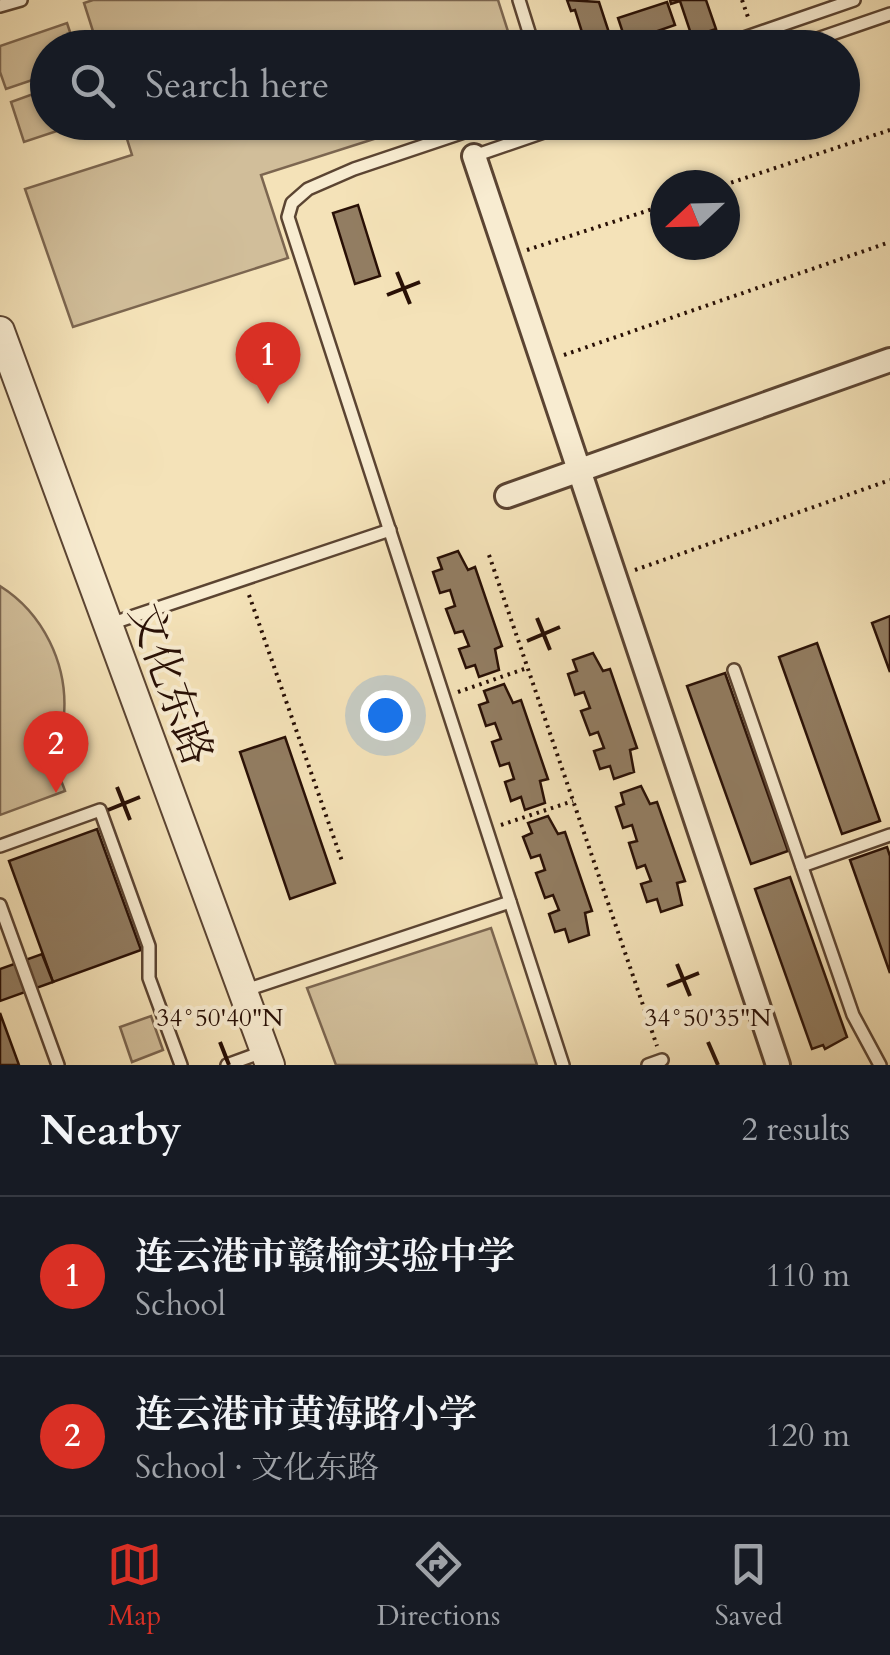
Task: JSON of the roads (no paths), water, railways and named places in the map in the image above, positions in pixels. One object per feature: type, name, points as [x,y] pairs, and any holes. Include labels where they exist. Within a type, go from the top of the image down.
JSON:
[{"type":"street","points":[[474,156],[582,469],[778,1065]]},
{"type":"street","name":"文化东路","points":[[0,331],[267,1058]]},
{"type":"street","points":[[507,496],[890,360]]},
{"type":"lane","points":[[0,6],[21,0]]},
{"type":"lane","points":[[519,0],[528,30]]},
{"type":"lane","points":[[766,30],[854,0]]},
{"type":"lane","points":[[844,30],[890,14]]},
{"type":"lane","points":[[442,140],[308,189],[292,203],[288,216],[563,1065]]},
{"type":"lane","points":[[474,156],[521,140]]},
{"type":"lane","points":[[108,625],[390,530]]},
{"type":"lane","points":[[734,670],[854,1014],[882,1060]]},
{"type":"lane","points":[[0,846],[100,810],[150,946],[149,978],[181,1065]]},
{"type":"lane","points":[[802,866],[890,835]]},
{"type":"lane","points":[[243,992],[510,902]]},
{"type":"lane","points":[[0,905],[4,926],[58,1065]]},
{"type":"lane","points":[[227,1065],[267,1058]]},
{"type":"lane","points":[[648,1065],[662,1060]]},
{"type":"place","name":"连云港市赣榆实验中学","points":[[268,404]]},
{"type":"place","name":"连云港市黄海路小学","points":[[56,793]]}]
